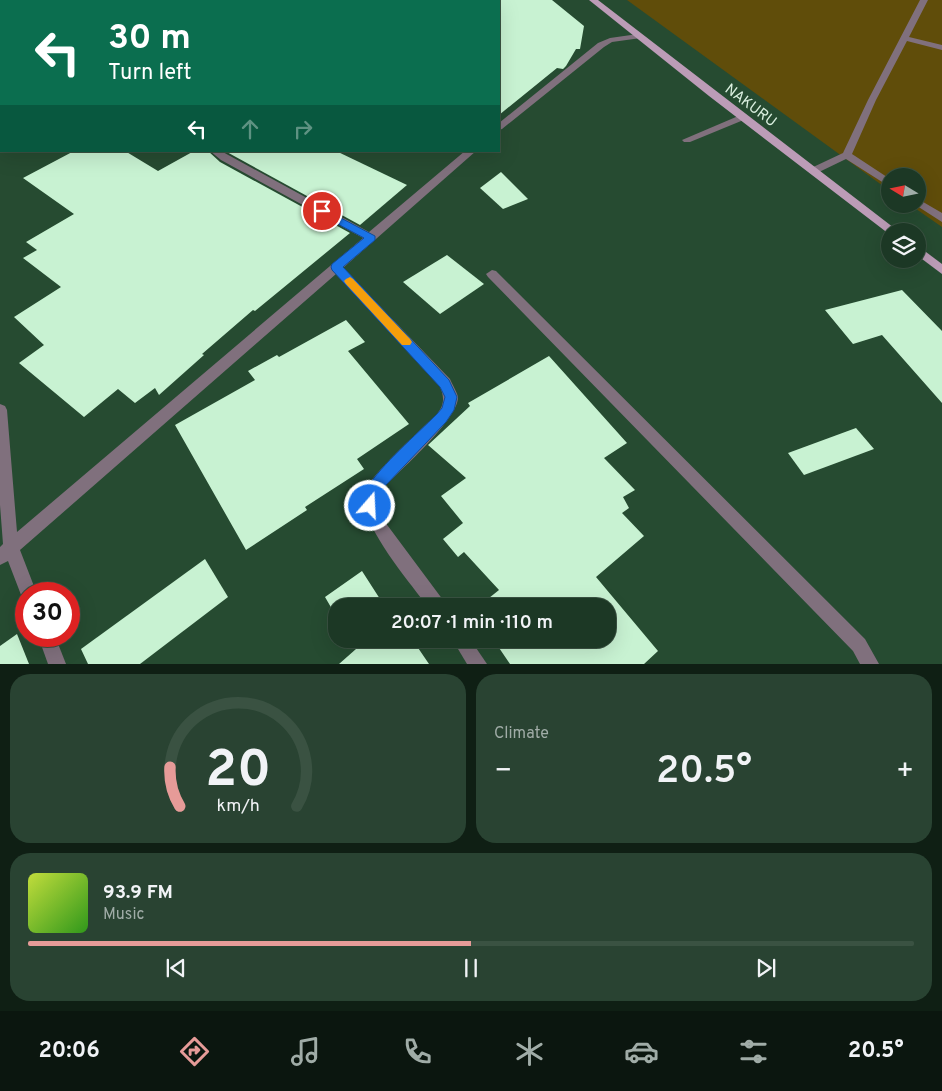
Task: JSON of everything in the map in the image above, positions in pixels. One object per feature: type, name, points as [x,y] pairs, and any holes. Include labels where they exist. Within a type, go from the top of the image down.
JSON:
[{"type":"main road","name":"NAKURU","points":[[593,0],[882,223]]},
{"type":"main road","points":[[926,257],[942,270]]},
{"type":"street","points":[[813,170],[847,155],[872,100],[924,0]]},
{"type":"street","points":[[500,126],[601,45],[610,40],[638,36]]},
{"type":"street","points":[[905,38],[942,48]]},
{"type":"street","points":[[687,140],[743,116]]},
{"type":"street","points":[[217,152],[224,158],[371,238]]},
{"type":"street","points":[[5,553],[470,152]]},
{"type":"street","points":[[847,155],[881,178]]},
{"type":"street","points":[[926,207],[942,218]]},
{"type":"street","points":[[336,267],[445,383],[451,397],[448,410],[442,418],[381,480],[372,493],[370,506],[376,522],[431,598]]},
{"type":"street","points":[[492,274],[859,645],[870,664]]},
{"type":"street","points":[[0,410],[5,553],[22,582]]},
{"type":"street","points":[[50,647],[57,664]]},
{"type":"street","points":[[466,648],[478,664]]},
{"type":"shaded area","points":[[627,0],[942,0],[942,227],[922,213],[926,213],[926,168],[881,168],[881,184]]},
{"type":"building","points":[[500,0],[552,0],[584,26],[580,49],[576,49],[563,69],[557,68],[500,114]]},
{"type":"building","points":[[72,152],[127,152],[158,171],[192,152],[209,152],[220,162],[350,233],[255,311],[253,310],[202,354],[204,355],[159,395],[155,388],[135,403],[118,389],[84,417],[19,363],[44,345],[14,317],[61,287],[23,258],[37,250],[26,242],[74,214],[23,178]]},
{"type":"building","points":[[227,152],[338,152],[407,185],[360,225]]},
{"type":"building","points":[[501,172],[528,199],[503,209],[480,188]]},
{"type":"building","points":[[447,255],[484,284],[440,314],[403,282]]},
{"type":"building","points":[[902,290],[942,331],[942,403],[882,335],[853,344],[825,310]]},
{"type":"building","points":[[346,320],[365,342],[348,351],[409,424],[357,459],[364,469],[305,507],[307,510],[246,550],[175,425],[255,380],[248,371],[277,355],[279,357]]},
{"type":"building","points":[[549,356],[627,443],[604,458],[635,490],[623,497],[629,508],[622,513],[644,536],[596,577],[614,598],[489,598],[499,590],[464,552],[458,557],[443,539],[463,523],[441,496],[466,478],[428,445],[470,406],[468,403]]},
{"type":"building","points":[[856,428],[874,449],[804,475],[788,453]]},
{"type":"building","points":[[205,559],[228,597],[140,664],[88,664],[81,649]]},
{"type":"building","points":[[362,571],[379,598],[328,598],[328,602],[325,597]]},
{"type":"building","points":[[616,601],[658,651],[644,664],[510,664],[499,648],[616,648]]},
{"type":"building","points":[[15,635],[15,647],[22,647],[29,664],[0,664],[0,646]]},
{"type":"building","points":[[418,648],[429,664],[339,664],[356,649]]},
{"type":"slow traffic","points":[[350,281],[406,342]]},
{"type":"route","points":[[322,211],[371,238],[336,267],[445,383],[451,397],[448,410],[442,418],[381,480],[372,493],[370,506]]}]
